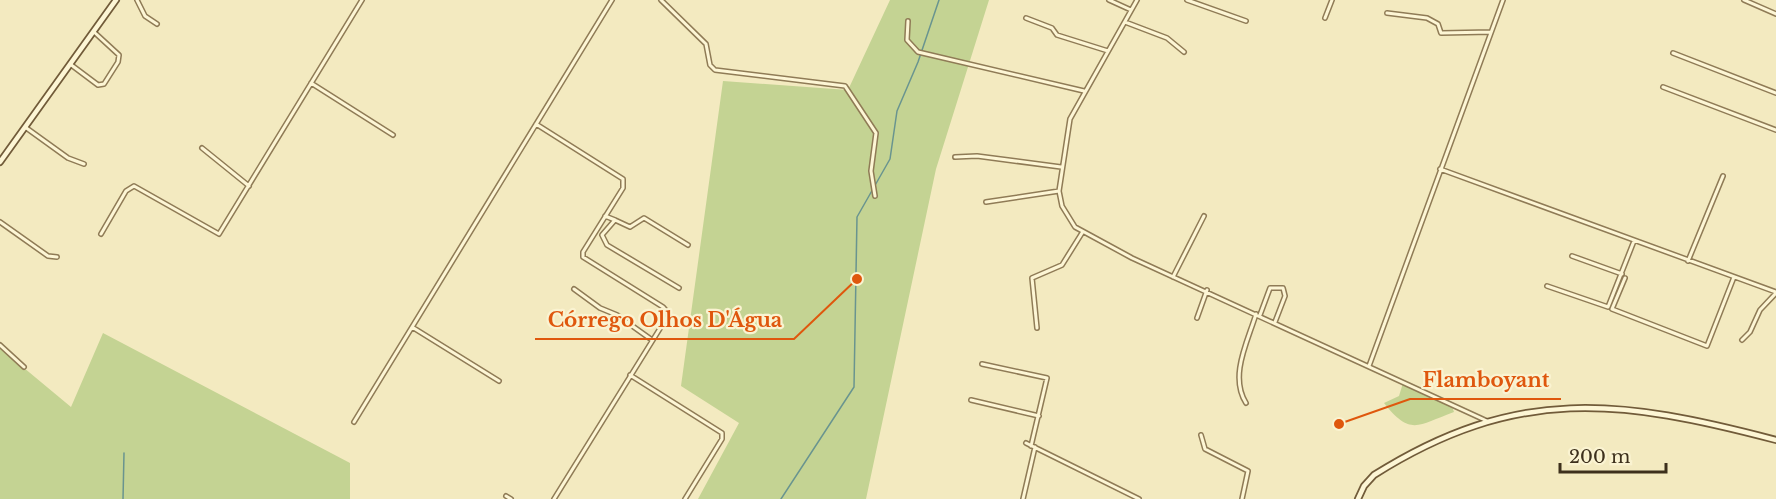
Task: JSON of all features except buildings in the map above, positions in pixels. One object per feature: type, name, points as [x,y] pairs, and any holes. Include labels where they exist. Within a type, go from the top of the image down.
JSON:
[{"type":"street","points":[[0,162],[116,0]]},
{"type":"street","points":[[137,0],[145,16],[157,24]]},
{"type":"street","points":[[101,234],[126,191],[134,186],[219,234],[362,0]]},
{"type":"street","points":[[354,422],[612,0]]},
{"type":"street","points":[[661,0],[706,44],[710,65],[714,70],[845,86],[876,133],[871,171],[875,196]]},
{"type":"street","points":[[1109,0],[1131,10]]},
{"type":"street","points":[[1137,0],[1070,119],[1067,154],[1061,168],[1059,191],[1066,215],[1082,233],[1487,421]]},
{"type":"street","points":[[1187,0],[1246,21]]},
{"type":"street","points":[[1325,18],[1332,0]]},
{"type":"street","points":[[1369,366],[1503,0]]},
{"type":"street","points":[[1744,0],[1776,14]]},
{"type":"street","points":[[1387,13],[1427,18],[1438,24],[1441,33],[1491,33]]},
{"type":"street","points":[[1026,18],[1052,28],[1057,35],[1108,51]]},
{"type":"street","points":[[908,21],[908,43],[918,52],[1084,91]]},
{"type":"street","points":[[1125,22],[1167,38],[1184,52]]},
{"type":"street","points":[[70,64],[100,86],[104,84],[118,62],[119,55],[93,32]]},
{"type":"street","points":[[1673,53],[1776,93]]},
{"type":"street","points":[[311,83],[393,135]]},
{"type":"street","points":[[1663,87],[1776,130]]},
{"type":"street","points":[[536,124],[623,179],[623,188],[583,252],[583,257],[668,311],[668,318],[652,340],[554,499]]},
{"type":"street","points":[[25,127],[68,159],[84,164]]},
{"type":"street","points":[[202,148],[249,186]]},
{"type":"street","points":[[956,158],[977,156],[1061,168]]},
{"type":"street","points":[[1440,169],[1776,293],[1760,310],[1750,332],[1742,340]]},
{"type":"street","points":[[1688,261],[1723,176]]},
{"type":"street","points":[[986,202],[1059,191]]},
{"type":"street","points":[[605,216],[630,227],[644,218],[688,245]]},
{"type":"street","points":[[1173,276],[1204,216]]},
{"type":"street","points":[[615,220],[605,231],[602,239],[679,288]]},
{"type":"street","points":[[0,222],[44,254],[57,257]]},
{"type":"street","points":[[1037,327],[1032,278],[1064,264],[1082,233]]},
{"type":"street","points":[[1634,241],[1612,309],[1707,346],[1734,278]]},
{"type":"street","points":[[1572,256],[1623,276]]},
{"type":"street","points":[[1547,286],[1606,308],[1623,276]]},
{"type":"street","points":[[1246,403],[1240,391],[1239,372],[1268,290],[1274,286],[1283,288],[1285,296],[1275,322]]},
{"type":"street","points":[[574,289],[652,340]]},
{"type":"street","points":[[1197,318],[1207,290]]},
{"type":"street","points":[[412,327],[499,381]]},
{"type":"street","points":[[0,345],[24,367]]},
{"type":"street","points":[[982,364],[1047,378],[1023,499]]},
{"type":"street","points":[[630,375],[722,433],[722,439],[685,499]]},
{"type":"street","points":[[971,400],[1039,416]]},
{"type":"street","points":[[1358,499],[1369,478],[1391,464],[1461,429],[1487,421],[1552,408],[1611,408],[1664,414],[1776,440]]},
{"type":"street","points":[[1201,435],[1200,440],[1205,449],[1248,471],[1242,499]]},
{"type":"street","points":[[1026,442],[1139,499]]},
{"type":"street","points":[[506,496],[511,499]]},
{"type":"green space","points":[[890,0],[989,0],[936,169],[866,499],[698,499],[739,423],[681,386],[723,81],[848,90]]},
{"type":"green space","points":[[103,333],[350,463],[350,499],[0,499],[0,348],[71,407]]},
{"type":"green space","points":[[1403,383],[1451,404],[1454,412],[1423,424],[1416,425],[1401,421],[1384,403],[1399,396]]},
{"type":"waterway","points":[[781,499],[854,387],[857,217],[890,159],[897,111],[918,62],[939,0]]},
{"type":"waterway","points":[[123,499],[124,453]]},
{"type":"place","name":"Córrego Olhos D'Água","points":[[857,279]]},
{"type":"place","name":"Flamboyant","points":[[1339,424]]}]
